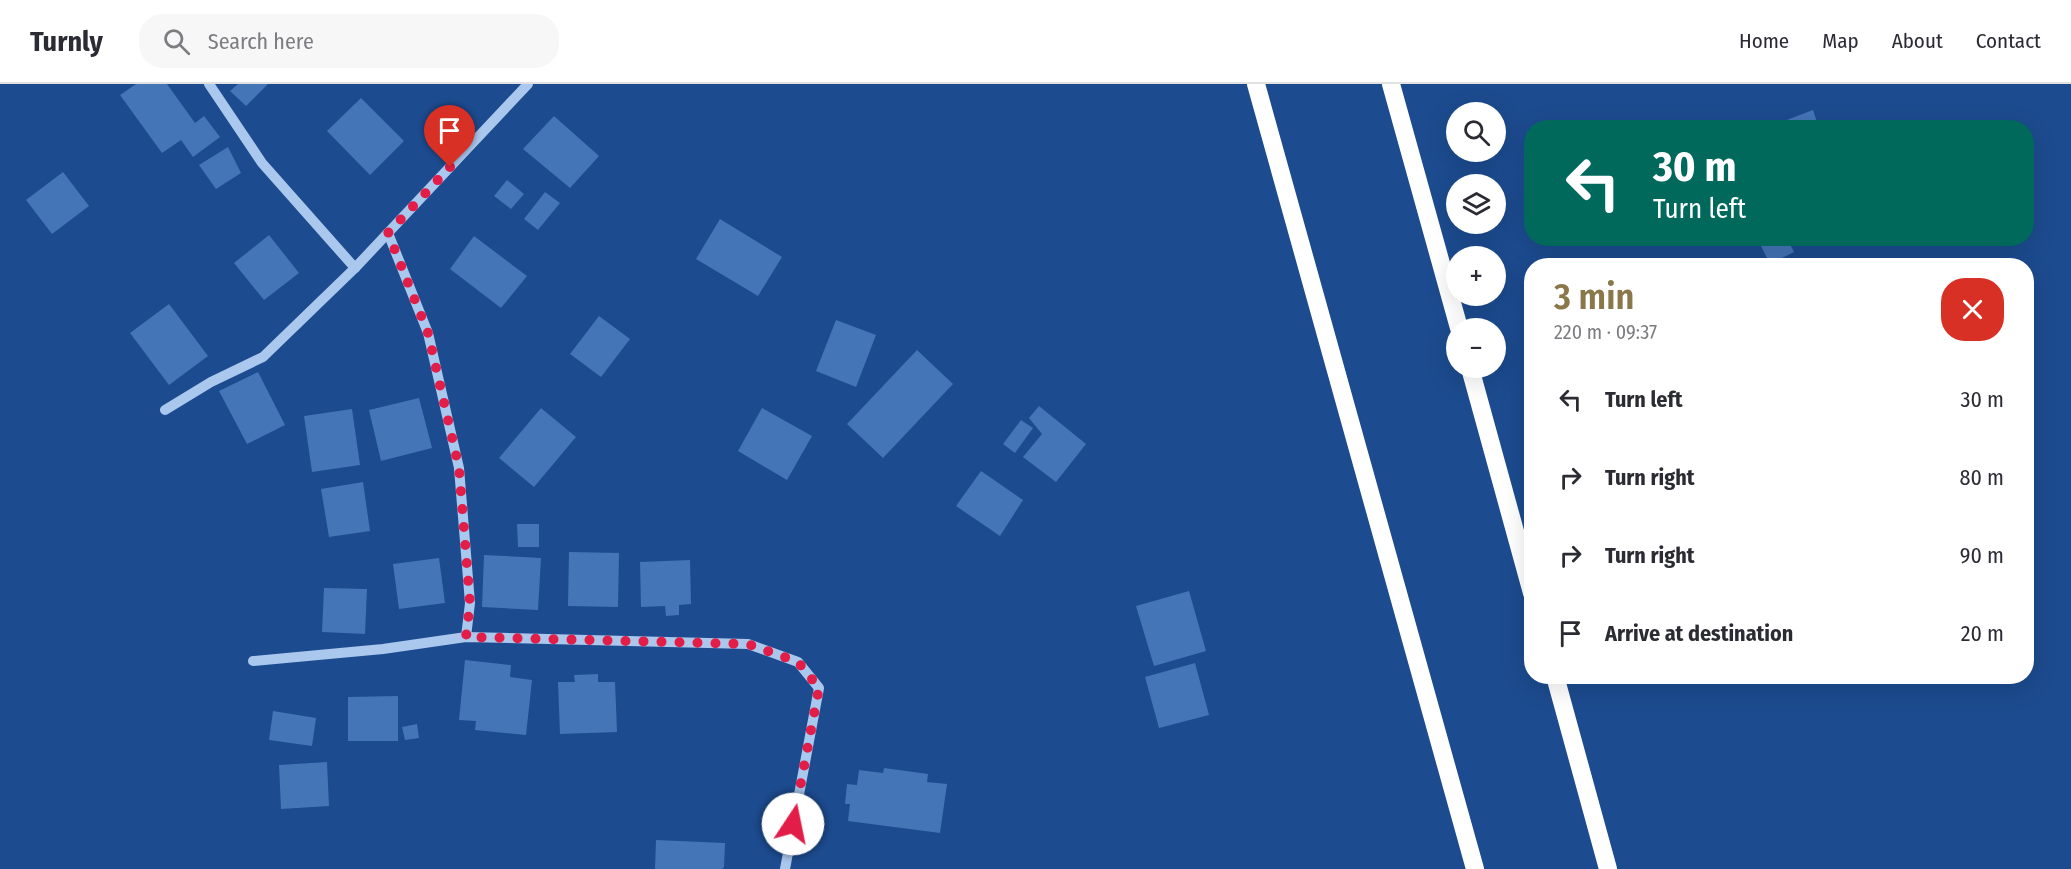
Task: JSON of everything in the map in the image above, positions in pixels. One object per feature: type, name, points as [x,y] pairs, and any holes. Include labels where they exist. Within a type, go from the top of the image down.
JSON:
[{"type":"highway","points":[[1256,84],[1475,869]]},
{"type":"highway","points":[[1391,84],[1456,318]]},
{"type":"highway","points":[[1473,378],[1524,563]]},
{"type":"highway","points":[[1557,684],[1608,869]]},
{"type":"street","points":[[209,84],[262,163],[355,268]]},
{"type":"street","points":[[165,410],[211,382],[263,357],[355,268],[528,84]]},
{"type":"street","points":[[388,233],[428,333],[459,468],[470,603],[466,637]]},
{"type":"street","points":[[254,661],[383,649],[466,637],[748,644],[798,662],[819,688],[785,869]]},
{"type":"building","points":[[136,84],[167,84],[195,123],[204,116],[220,137],[193,157],[181,140],[162,153],[120,95]]},
{"type":"building","points":[[238,84],[268,84],[246,106],[230,91]]},
{"type":"building","points":[[361,98],[404,141],[370,175],[327,131]]},
{"type":"building","points":[[1813,110],[1816,120],[1787,120]]},
{"type":"building","points":[[554,116],[599,156],[570,188],[523,149]]},
{"type":"building","points":[[228,147],[241,173],[216,189],[199,165]]},
{"type":"building","points":[[63,172],[89,206],[52,234],[26,200]]},
{"type":"building","points":[[507,180],[524,194],[511,209],[494,196]]},
{"type":"building","points":[[545,192],[560,203],[538,230],[524,219]]},
{"type":"building","points":[[720,219],[782,257],[758,296],[696,259]]},
{"type":"building","points":[[269,235],[299,273],[264,300],[234,263]]},
{"type":"building","points":[[474,236],[527,276],[501,308],[450,269]]},
{"type":"building","points":[[1761,246],[1791,246],[1794,252],[1782,258],[1767,258]]},
{"type":"building","points":[[169,304],[208,356],[169,385],[130,333]]},
{"type":"building","points":[[599,316],[630,339],[601,377],[570,354]]},
{"type":"building","points":[[836,320],[876,335],[856,387],[816,371]]},
{"type":"building","points":[[917,350],[953,384],[883,458],[847,424]]},
{"type":"building","points":[[258,372],[285,425],[247,444],[219,391]]},
{"type":"building","points":[[419,398],[432,448],[381,461],[369,410]]},
{"type":"building","points":[[1039,406],[1086,444],[1056,482],[1023,457],[1042,434],[1029,418]]},
{"type":"building","points":[[541,408],[576,437],[534,487],[499,458]]},
{"type":"building","points":[[762,408],[812,436],[787,480],[738,451]]},
{"type":"building","points":[[352,409],[360,465],[312,472],[304,416]]},
{"type":"building","points":[[1021,420],[1033,428],[1015,453],[1003,444]]},
{"type":"building","points":[[981,471],[1023,500],[1000,536],[956,506]]},
{"type":"building","points":[[363,482],[370,531],[329,537],[321,489]]},
{"type":"building","points":[[517,524],[539,524],[539,547],[518,547]]},
{"type":"building","points":[[569,552],[619,553],[618,607],[568,606]]},
{"type":"building","points":[[484,555],[541,558],[538,610],[482,607]]},
{"type":"building","points":[[439,558],[445,603],[399,609],[393,564]]},
{"type":"building","points":[[690,560],[691,604],[679,605],[679,615],[666,616],[665,606],[641,607],[640,562]]},
{"type":"building","points":[[324,588],[367,589],[365,634],[322,632]]},
{"type":"building","points":[[1189,591],[1206,651],[1154,666],[1136,606]]},
{"type":"building","points":[[465,660],[511,665],[510,677],[532,680],[526,735],[475,730],[476,721],[459,720]]},
{"type":"building","points":[[1195,663],[1209,715],[1159,728],[1145,677]]},
{"type":"building","points":[[598,674],[598,682],[615,682],[617,732],[560,734],[558,682],[575,682],[574,675]]},
{"type":"building","points":[[398,696],[398,741],[348,741],[348,697]]},
{"type":"building","points":[[273,711],[316,718],[312,746],[269,740]]},
{"type":"building","points":[[417,724],[419,738],[405,740],[402,727]]},
{"type":"building","points":[[327,762],[329,806],[281,809],[279,765]]},
{"type":"building","points":[[884,768],[928,774],[927,782],[947,784],[940,833],[848,821],[850,804],[845,804],[847,784],[857,785],[859,770],[883,773]]},
{"type":"building","points":[[656,840],[725,843],[724,867],[722,869],[655,869]]},
{"type":"route","points":[[450,167],[388,233],[428,333],[459,468],[470,603],[466,637],[748,644],[798,662],[819,688],[793,824]]}]
